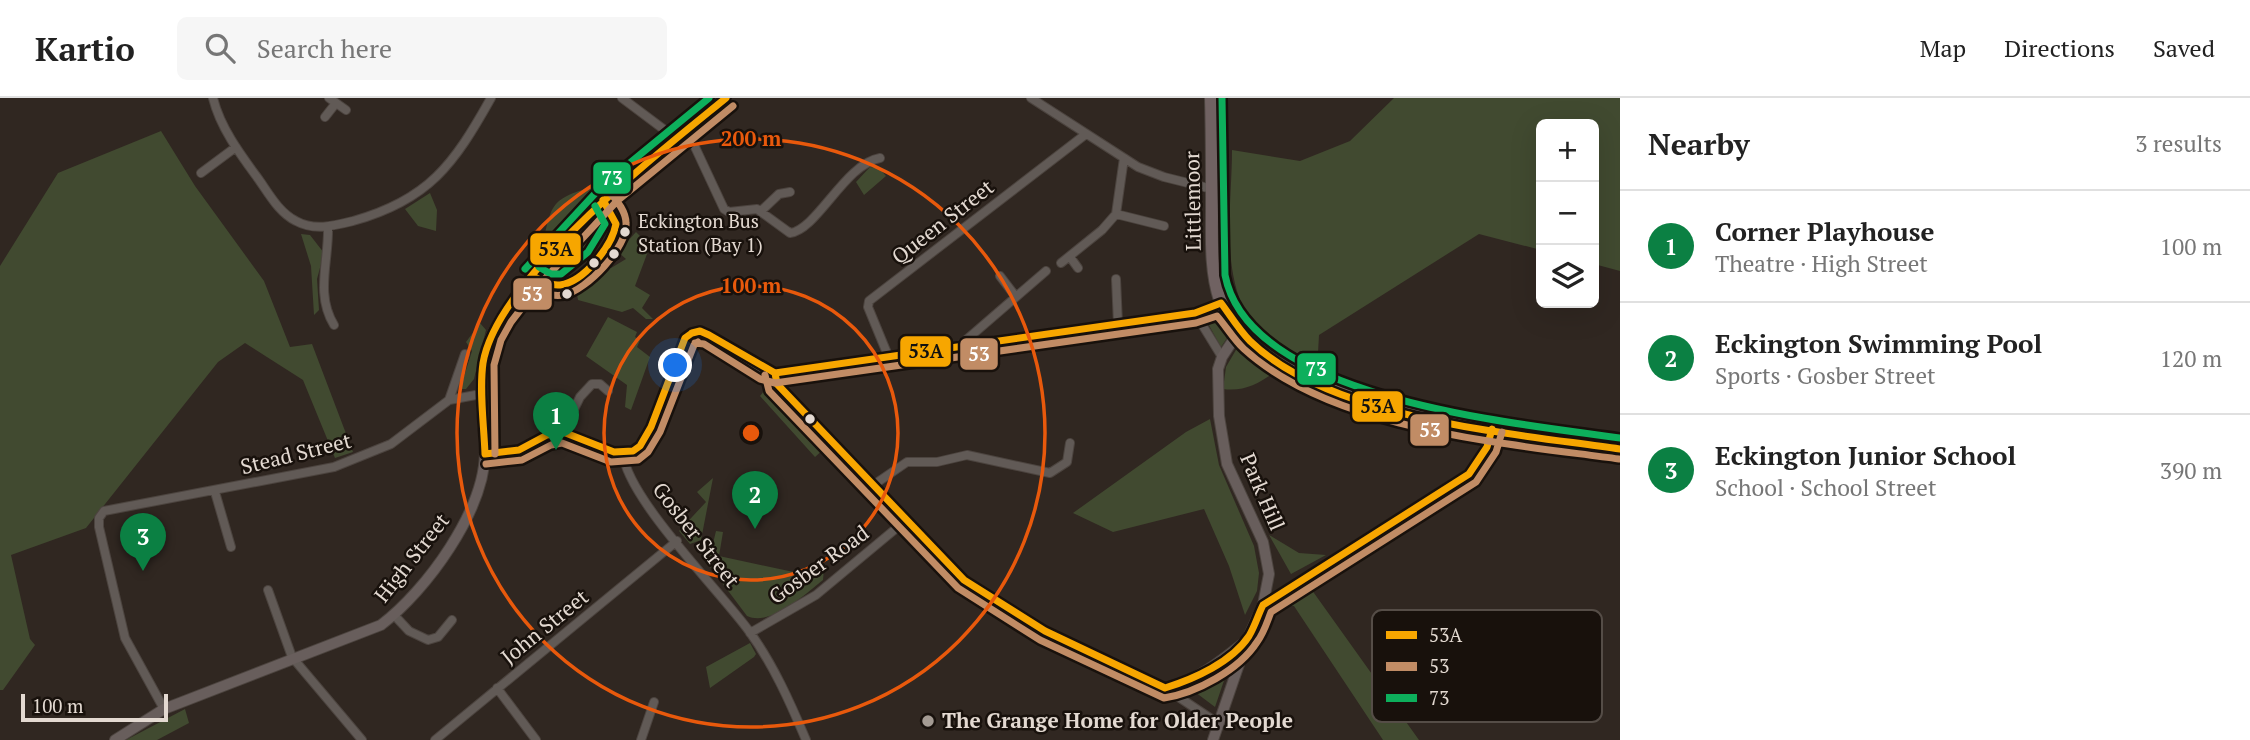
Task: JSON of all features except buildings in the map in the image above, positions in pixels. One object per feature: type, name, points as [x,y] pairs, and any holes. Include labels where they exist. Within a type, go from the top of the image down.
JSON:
[{"type":"main road","name":"High Street","points":[[115,740],[164,709],[292,657],[368,631],[394,615],[413,595],[470,514],[481,486],[485,454],[482,363],[491,336],[522,290],[610,193],[688,132],[726,98]]},
{"type":"main road","name":"Littlemoor","points":[[1211,98],[1213,259],[1221,303]]},
{"type":"main road","points":[[1221,303],[1239,331],[1299,375],[1342,395],[1492,429],[1620,449]]},
{"type":"main road","name":"Park Hill","points":[[1213,740],[1248,638],[1263,605],[1269,574],[1268,559],[1227,464],[1222,442],[1217,379],[1222,357],[1239,331]]},
{"type":"street","points":[[213,98],[236,147],[286,215],[304,224],[328,227],[380,213],[429,186],[456,157],[491,98]]},
{"type":"street","points":[[622,98],[678,140]]},
{"type":"street","points":[[1031,98],[1153,174],[1212,188]]},
{"type":"street","points":[[325,117],[333,101],[346,110]]},
{"type":"street","points":[[688,132],[724,209],[729,212],[751,208],[761,211],[785,232],[798,232],[834,192],[870,161],[880,158]]},
{"type":"street","name":"Queen Street","points":[[889,358],[868,307],[869,301],[1086,134]]},
{"type":"street","points":[[201,173],[236,147]]},
{"type":"street","points":[[1061,263],[1102,230],[1115,214],[1124,158]]},
{"type":"street","points":[[761,211],[779,194],[790,192]]},
{"type":"street","points":[[1115,214],[1164,226]]},
{"type":"street","points":[[328,227],[323,291],[328,315],[334,325]]},
{"type":"street","points":[[1070,257],[1078,268]]},
{"type":"street","points":[[958,348],[1046,271]]},
{"type":"street","points":[[1000,276],[1016,297]]},
{"type":"street","points":[[1116,279],[1118,324]]},
{"type":"street","points":[[485,454],[519,450],[547,435],[563,432],[606,450],[623,453],[640,446],[685,338],[699,331],[765,370],[775,373],[1195,313],[1221,303]]},
{"type":"street","points":[[1195,313],[1222,357]]},
{"type":"street","points":[[317,319],[328,315]]},
{"type":"street","points":[[449,400],[465,354]]},
{"type":"street","points":[[775,373],[777,384],[949,568],[978,590],[1045,631],[1165,688],[1219,724]]},
{"type":"street","points":[[563,432],[576,404],[592,384],[600,384],[608,391]]},
{"type":"street","name":"Stead Street","points":[[164,709],[125,638],[99,527],[99,518],[104,511],[215,492],[334,467],[402,437],[449,400],[481,394]]},
{"type":"street","points":[[1263,605],[1469,474],[1486,447],[1492,429]]},
{"type":"street","points":[[872,486],[908,462],[937,462],[967,455],[1050,473],[1067,462],[1070,443]]},
{"type":"street","name":"Gosber Street","points":[[623,453],[637,489],[750,633],[779,681],[806,740]]},
{"type":"street","points":[[215,492],[231,547]]},
{"type":"street","name":"Gosber Road","points":[[750,633],[816,595],[905,521]]},
{"type":"street","name":"John Street","points":[[435,740],[677,541]]},
{"type":"street","points":[[268,590],[292,657],[362,740]]},
{"type":"street","points":[[394,615],[409,631],[428,640],[438,637],[452,620]]},
{"type":"street","points":[[1165,688],[1182,684],[1213,667],[1248,638]]},
{"type":"street","points":[[497,688],[536,740]]},
{"type":"street","points":[[641,740],[654,702]]},
{"type":"green space","points":[[1394,98],[1620,98],[1620,271],[1599,265],[1599,119],[1536,119],[1536,249],[1479,234],[1319,335],[1318,353],[1311,367],[1257,326],[1245,311],[1238,293],[1230,253],[1232,150],[1300,161],[1350,141]]},
{"type":"green space","points":[[161,131],[195,186],[264,281],[290,347],[312,344],[353,452],[335,458],[303,380],[245,343],[218,362],[86,528],[11,555],[30,639],[35,645],[3,690],[0,690],[0,266],[58,173]]},
{"type":"green space","points":[[870,167],[879,168],[886,176],[864,195],[856,182]]},
{"type":"green space","points":[[599,185],[604,189],[541,253],[555,205],[570,194]]},
{"type":"green space","points":[[430,193],[437,210],[436,231],[418,226],[405,209]]},
{"type":"green space","points":[[600,219],[605,228],[593,250],[578,264],[562,272],[555,273],[551,270]]},
{"type":"green space","points":[[636,232],[650,246],[635,286],[650,295],[642,308],[653,319],[646,319],[633,308],[622,312],[578,300],[577,294],[606,263],[611,268],[626,259],[618,252]]},
{"type":"green space","points":[[301,234],[310,235],[324,253],[317,279],[319,310],[314,315],[311,266]]},
{"type":"green space","points":[[608,317],[637,332],[635,337],[640,340],[637,347],[650,357],[631,410],[625,407],[627,385],[586,356]]},
{"type":"green space","points":[[1217,319],[1228,327],[1229,335],[1221,347],[1206,320]]},
{"type":"green space","points":[[480,323],[486,330],[474,379],[466,389],[460,389],[472,351],[466,342]]},
{"type":"green space","points":[[1240,343],[1279,369],[1253,385],[1239,389],[1223,389],[1226,367]]},
{"type":"green space","points":[[764,391],[825,448],[815,457],[760,396]]},
{"type":"green space","points":[[1210,419],[1219,465],[1254,546],[1259,573],[1257,591],[1245,615],[1229,566],[1204,509],[1113,532],[1073,513],[1186,432]]},
{"type":"green space","points":[[713,478],[701,540],[690,544],[679,531],[706,502],[697,492]]},
{"type":"green space","points":[[716,531],[723,532],[719,556],[803,574],[817,566],[824,568],[823,580],[777,613],[756,618],[747,616],[708,564]]},
{"type":"green space","points":[[1269,535],[1299,553],[1326,555],[1291,574]]},
{"type":"green space","points":[[1309,586],[1372,674],[1372,722],[1406,722],[1419,740],[1383,740],[1294,606],[1280,604]]},
{"type":"green space","points":[[750,643],[756,654],[754,657],[710,688],[706,667]]},
{"type":"green space","points":[[1230,663],[1215,707],[1191,689]]},
{"type":"green space","points":[[185,709],[189,723],[157,740],[126,740]]},
{"type":"transit line","name":"73","points":[[525,269],[603,185],[709,98]]},
{"type":"transit line","name":"53A","points":[[485,454],[483,363],[495,329],[518,293],[585,219],[662,150],[726,98]]},
{"type":"transit line","name":"73","points":[[1222,98],[1225,275],[1245,317],[1282,351],[1333,378],[1393,398],[1518,424],[1620,438]]},
{"type":"transit line","name":"53","points":[[495,454],[494,365],[501,340],[511,322],[541,283],[617,201],[733,106]]},
{"type":"transit line","name":"53","points":[[527,285],[545,293],[564,295],[584,285],[604,266],[620,244],[626,223],[623,211],[611,194]]},
{"type":"transit line","name":"53A","points":[[533,276],[549,284],[560,285],[578,277],[596,262],[609,242],[616,224],[603,200]]},
{"type":"transit line","name":"73","points":[[539,267],[551,274],[561,274],[588,252],[605,224],[595,206]]},
{"type":"transit line","name":"53A","points":[[692,333],[700,331],[709,335],[775,373],[1195,313],[1221,303],[1250,341],[1285,368],[1327,389],[1374,406],[1425,419],[1620,449]]},
{"type":"transit line","name":"53","points":[[695,343],[704,344],[760,379],[775,383],[1196,323],[1217,316],[1244,349],[1281,376],[1324,398],[1371,415],[1473,439],[1619,459]]},
{"type":"transit line","name":"53A","points":[[485,454],[519,450],[547,435],[563,432],[614,452],[633,451],[640,446],[651,427],[685,338],[692,333]]},
{"type":"transit line","name":"53","points":[[486,464],[522,460],[551,445],[562,443],[611,462],[638,460],[648,452],[660,432],[694,345],[698,342]]},
{"type":"transit line","name":"53A","points":[[775,373],[777,384],[964,580],[1045,631],[1165,688],[1188,680],[1223,662],[1249,636],[1263,605],[1469,474],[1487,447],[1492,429]]},
{"type":"transit line","name":"53","points":[[765,375],[769,391],[958,588],[1040,640],[1164,698],[1190,691],[1228,671],[1257,642],[1271,612],[1476,482],[1496,452],[1502,432]]},
{"type":"place","name":"Eckington Bus Station (Bay 1)","points":[[625,232]]},
{"type":"place","name":"Corner Playhouse","points":[[556,450]]},
{"type":"place","name":"Eckington Swimming Pool","points":[[755,529]]},
{"type":"place","name":"Eckington Junior School","points":[[143,571]]},
{"type":"place","name":"The Grange Home for Older People","points":[[928,721]]}]
